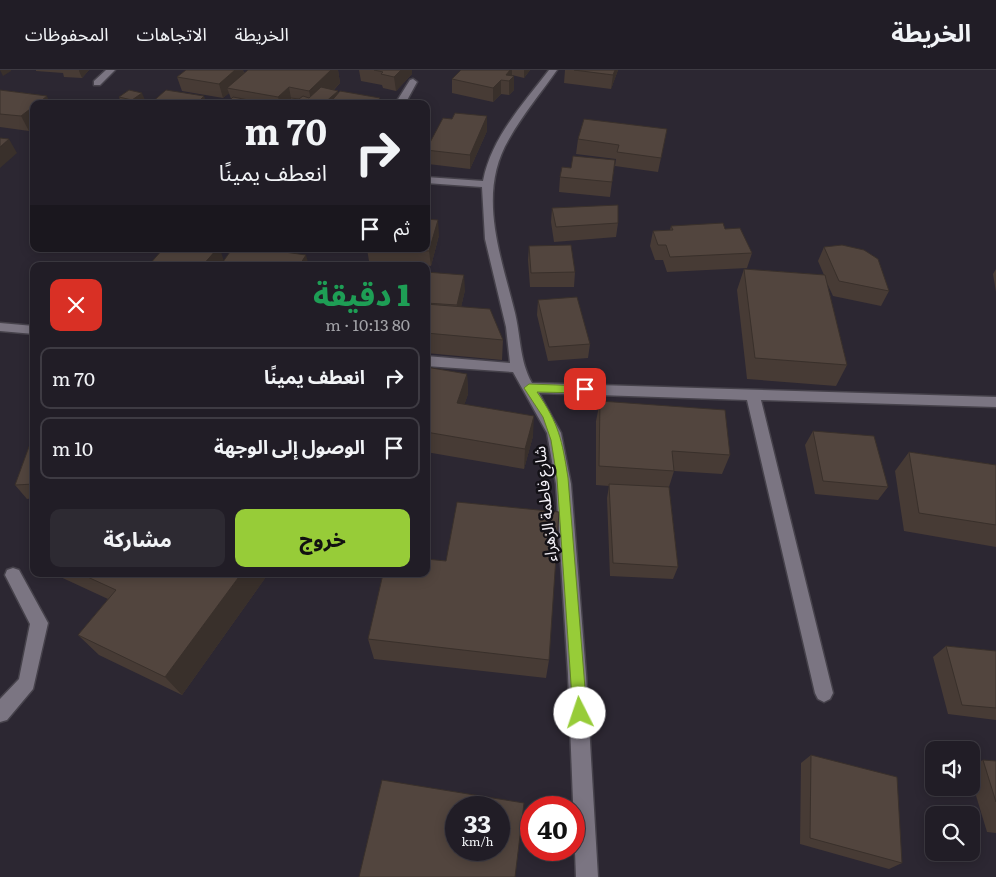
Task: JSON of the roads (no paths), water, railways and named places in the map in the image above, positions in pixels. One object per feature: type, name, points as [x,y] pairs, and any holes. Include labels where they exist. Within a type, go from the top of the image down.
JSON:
[{"type":"street","points":[[98,83],[111,70]]},
{"type":"street","name":"شارع فاطمة الزهراء","points":[[554,70],[506,135],[496,153],[487,184],[487,210],[494,256],[512,326],[518,368],[548,416],[556,440],[565,496],[582,733],[588,877]]},
{"type":"street","points":[[402,100],[413,82]]},
{"type":"street","points":[[430,180],[487,184]]},
{"type":"street","points":[[0,327],[30,330]]},
{"type":"street","points":[[430,361],[518,368]]},
{"type":"street","points":[[529,388],[996,402]]},
{"type":"street","points":[[753,395],[824,694]]},
{"type":"street","points":[[0,712],[27,683],[39,624],[13,575]]}]
